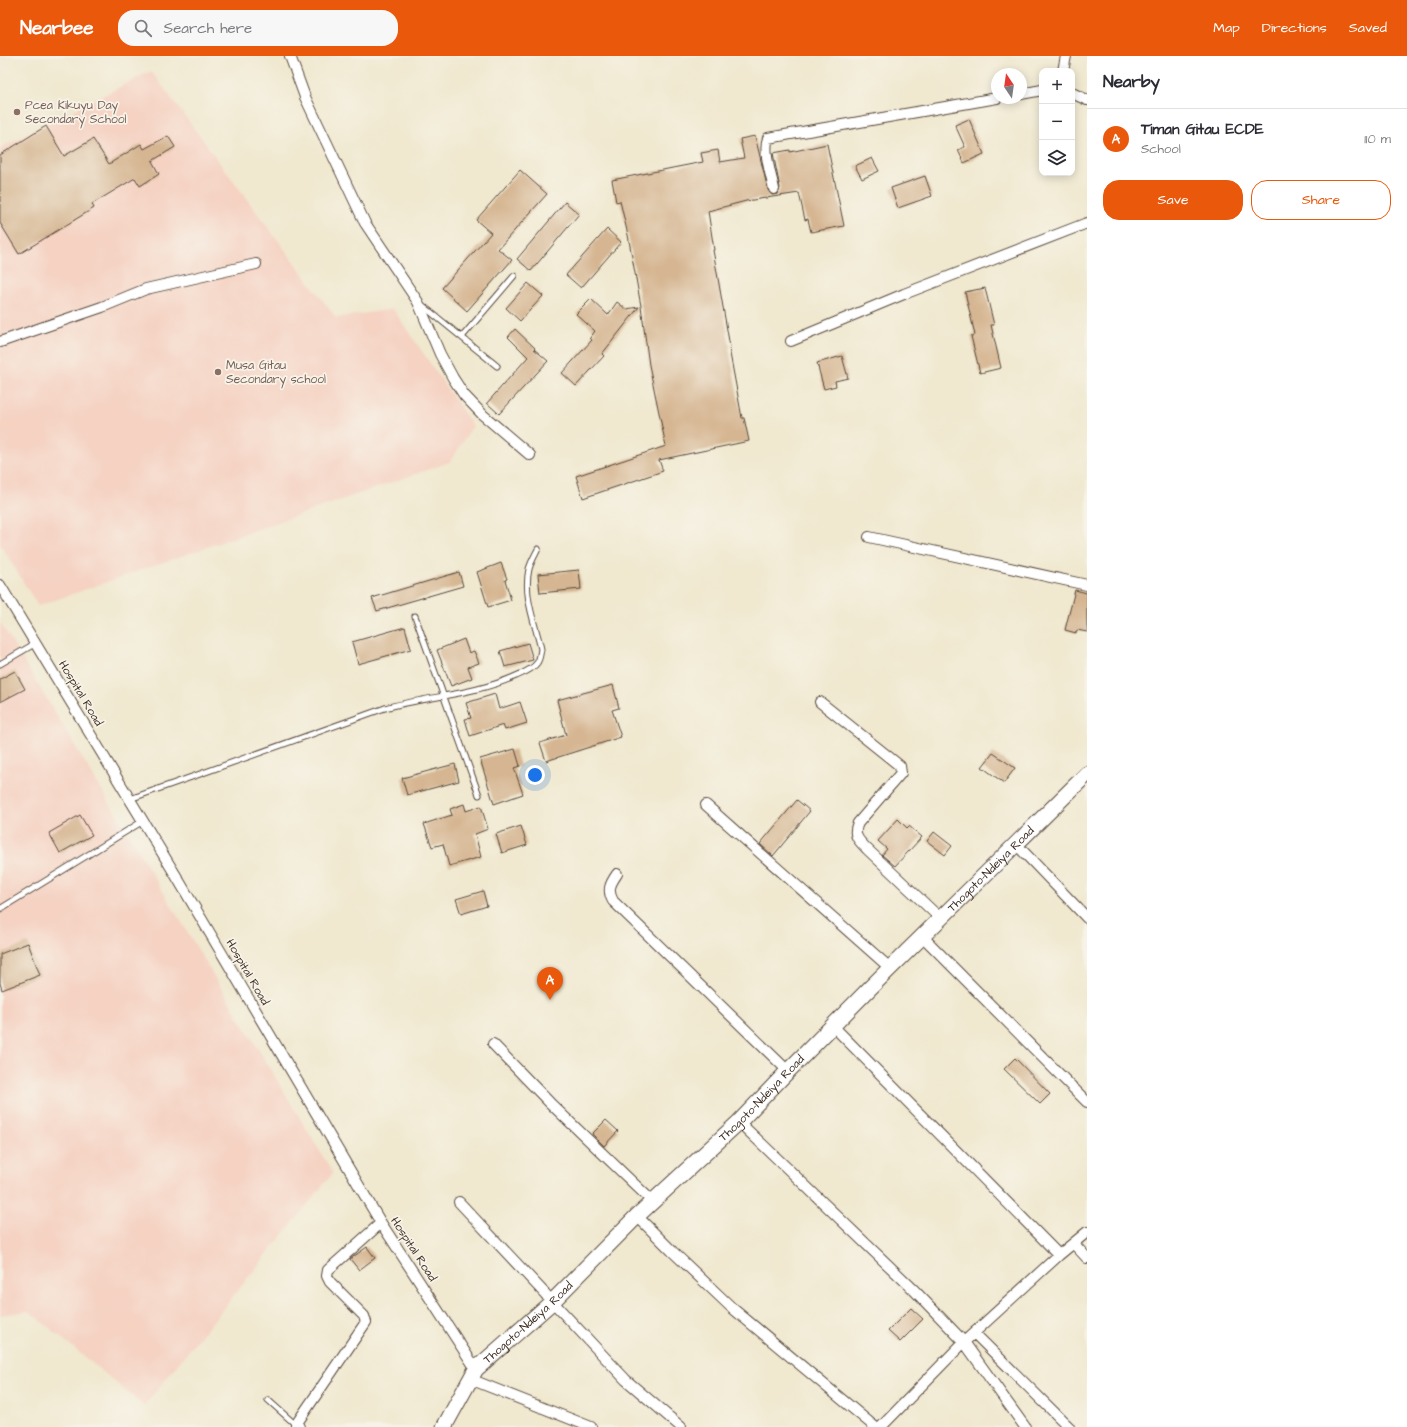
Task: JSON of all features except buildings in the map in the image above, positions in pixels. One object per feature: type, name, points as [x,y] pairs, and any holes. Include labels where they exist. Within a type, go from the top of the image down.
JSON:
[{"type":"main road","name":"Thogoto-Ndeiya Road","points":[[444,1427],[473,1374],[552,1302],[637,1216],[739,1122],[890,968],[1087,774]]},
{"type":"street","points":[[290,56],[305,97],[365,223],[418,302],[452,378],[464,395],[483,415],[530,455]]},
{"type":"street","points":[[1064,68],[1066,56]]},
{"type":"street","points":[[1027,93],[1039,91]]},
{"type":"street","points":[[1075,94],[1087,100]]},
{"type":"street","points":[[774,189],[767,152],[766,142],[768,138],[991,99]]},
{"type":"street","points":[[792,341],[904,294],[1087,223]]},
{"type":"street","points":[[0,342],[102,307],[146,289],[256,264]]},
{"type":"street","points":[[869,537],[1087,585]]},
{"type":"street","name":"Hospital Road","points":[[0,585],[130,799],[381,1223],[473,1374]]},
{"type":"street","points":[[820,702],[900,766],[901,773],[858,823],[855,834],[857,839],[867,849],[941,919]]},
{"type":"street","points":[[706,805],[890,968]]},
{"type":"street","points":[[1016,844],[1087,918]]},
{"type":"street","points":[[616,874],[610,884],[609,890],[613,901],[788,1071]]},
{"type":"street","points":[[923,937],[1087,1102]]},
{"type":"street","points":[[833,1026],[1059,1255]]},
{"type":"street","points":[[493,1044],[550,1103],[653,1202]]},
{"type":"street","points":[[739,1122],[902,1278],[964,1342],[1025,1427]]},
{"type":"street","points":[[459,1202],[626,1380],[681,1427]]},
{"type":"street","points":[[637,1216],[731,1307],[875,1427]]},
{"type":"street","points":[[298,1426],[366,1322],[364,1316],[330,1282],[327,1276],[328,1270],[381,1223]]},
{"type":"street","points":[[882,1427],[964,1342],[1059,1255],[1087,1232]]},
{"type":"street","points":[[1074,1244],[1087,1258]]},
{"type":"street","points":[[974,1333],[1069,1427]]},
{"type":"street","points":[[473,1374],[592,1427]]},
{"type":"lane","points":[[462,337],[514,276]]},
{"type":"lane","points":[[418,302],[497,366]]},
{"type":"lane","points":[[130,799],[385,708],[406,702],[467,692],[501,683],[526,672],[537,664],[541,649],[529,600],[527,580],[530,567],[538,549]]},
{"type":"lane","points":[[415,616],[479,795]]},
{"type":"lane","points":[[0,664],[36,643]]},
{"type":"lane","points":[[0,909],[143,821]]},
{"type":"lane","points":[[268,1400],[298,1426]]},
{"type":"shaded area","name":"Musa Gitau Secondary school","points":[[151,71],[336,318],[393,309],[473,426],[450,462],[38,606],[0,544],[0,148]]},
{"type":"shaded area","points":[[0,622],[333,1173],[144,1406],[29,1311],[0,1315]]},
{"type":"place","name":"Pcea Kikuyu Day Secondary School","points":[[17,112]]},
{"type":"place","name":"Musa Gitau Secondary school","points":[[218,372]]},
{"type":"place","name":"Timan Gitau ECDE","points":[[550,1000]]}]
